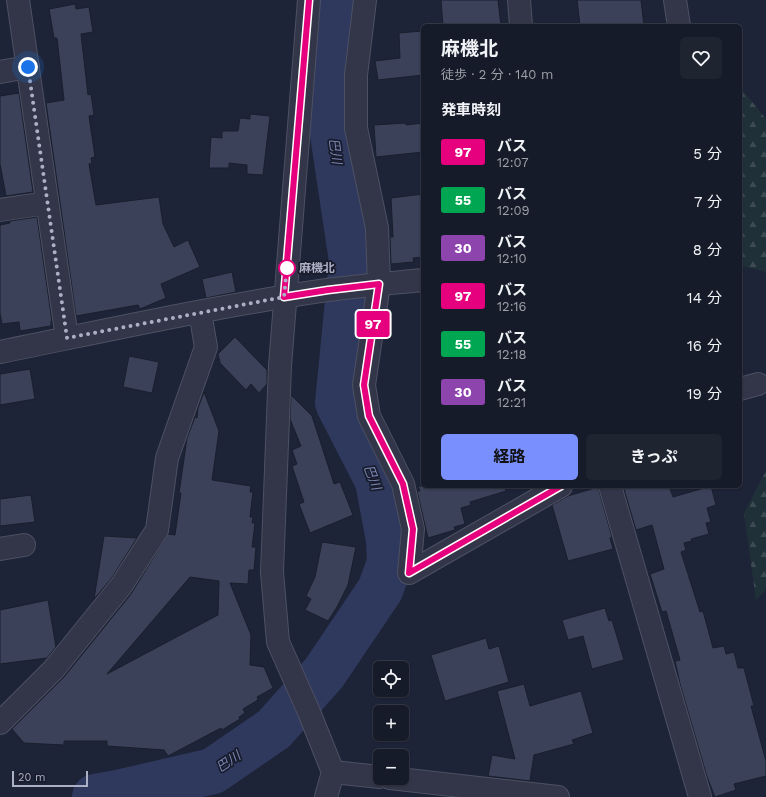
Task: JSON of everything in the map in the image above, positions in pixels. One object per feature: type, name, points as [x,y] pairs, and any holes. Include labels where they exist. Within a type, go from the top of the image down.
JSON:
[{"type":"street","points":[[18,0],[67,338]]},
{"type":"street","points":[[309,0],[284,297],[272,572],[278,642],[309,712],[333,772],[326,797]]},
{"type":"street","points":[[365,0],[356,75],[356,128],[377,228],[379,284],[364,385],[369,416],[403,484],[413,529],[409,573],[558,488]]},
{"type":"street","points":[[519,0],[521,24]]},
{"type":"street","points":[[675,0],[679,24]]},
{"type":"street","points":[[0,72],[28,67]]},
{"type":"street","points":[[0,210],[47,203]]},
{"type":"street","points":[[0,352],[200,312],[284,297],[328,290],[421,280]]},
{"type":"street","points":[[0,723],[54,669],[121,586],[157,530],[167,458],[206,347],[200,312]]},
{"type":"street","points":[[611,488],[700,797]]},
{"type":"street","points":[[0,549],[24,544]]},
{"type":"street","points":[[333,772],[373,776]]},
{"type":"street","points":[[409,780],[558,797]]},
{"type":"green space","points":[[742,89],[766,119],[766,272],[742,266]]},
{"type":"green space","points":[[766,471],[766,589],[756,600],[744,513]]},
{"type":"building","points":[[441,0],[498,0],[501,24],[443,24]]},
{"type":"building","points":[[577,0],[641,0],[644,24],[580,24]]},
{"type":"building","points":[[75,4],[76,9],[89,7],[93,32],[81,34],[88,95],[91,94],[94,115],[89,116],[95,157],[91,158],[92,163],[89,164],[96,205],[159,197],[163,224],[174,247],[188,240],[200,267],[161,284],[166,298],[140,309],[138,305],[76,316],[46,103],[64,100],[57,38],[54,38],[49,9]]},
{"type":"building","points":[[421,31],[421,75],[378,80],[375,61],[400,58],[399,33]]},
{"type":"building","points":[[19,93],[33,192],[6,196],[0,164],[0,96]]},
{"type":"building","points":[[250,114],[270,116],[263,175],[247,174],[247,165],[229,163],[229,168],[209,168],[211,137],[222,138],[222,131],[238,131],[240,118],[250,119]]},
{"type":"building","points":[[406,123],[406,125],[421,123],[421,152],[376,157],[374,125]]},
{"type":"building","points":[[421,194],[421,257],[413,258],[414,262],[391,264],[390,237],[393,237],[391,198]]},
{"type":"building","points":[[37,217],[52,321],[51,326],[20,331],[19,322],[2,324],[0,313],[0,225],[10,223],[10,221]]},
{"type":"building","points":[[232,272],[236,292],[206,298],[202,279]]},
{"type":"building","points":[[235,337],[267,370],[267,384],[259,393],[251,384],[246,390],[220,363],[218,354]]},
{"type":"building","points":[[129,356],[159,362],[152,393],[123,387]]},
{"type":"building","points":[[30,369],[35,399],[0,405],[0,374]]},
{"type":"building","points":[[204,392],[219,431],[212,480],[251,486],[250,492],[253,492],[250,517],[253,517],[252,523],[255,523],[252,547],[256,547],[254,570],[249,570],[248,584],[230,583],[251,635],[250,665],[264,667],[273,688],[257,697],[258,700],[243,709],[245,713],[239,717],[240,719],[222,730],[221,728],[168,756],[164,750],[107,746],[107,741],[64,741],[64,745],[24,743],[12,729],[64,677],[131,594],[168,534],[175,535],[187,438],[195,417],[197,418],[198,408]],"holes":[[[190,577],[219,581],[218,615],[107,674]]]},
{"type":"building","points":[[291,395],[312,416],[334,484],[340,482],[353,515],[310,533],[299,504],[304,502],[292,466],[297,464],[292,450],[301,446],[290,419]]},
{"type":"building","points":[[418,486],[421,486],[421,488],[505,488],[506,491],[470,502],[471,505],[461,508],[465,524],[454,527],[455,530],[428,538],[417,491],[420,491]]},
{"type":"building","points":[[598,488],[612,537],[610,538],[613,549],[568,561],[552,505],[568,496]]},
{"type":"building","points":[[624,488],[670,488],[673,497],[704,488],[712,488],[716,505],[707,508],[711,522],[706,523],[709,534],[691,539],[692,541],[684,543],[686,550],[681,552],[700,612],[703,611],[713,648],[724,646],[726,654],[734,652],[738,668],[744,668],[754,706],[751,706],[766,761],[766,776],[734,784],[736,790],[715,797],[707,777],[680,684],[675,661],[680,660],[666,611],[662,612],[650,574],[664,569],[652,525],[636,530]]},
{"type":"building","points":[[31,495],[35,522],[0,526],[0,499]]},
{"type":"building","points":[[104,536],[137,538],[111,579],[94,599]]},
{"type":"building","points":[[322,542],[356,547],[348,585],[328,621],[305,610],[311,599],[306,596],[315,577]]},
{"type":"building","points":[[48,600],[56,647],[47,658],[0,664],[0,610]]},
{"type":"building","points":[[605,608],[609,621],[612,620],[624,660],[592,669],[583,636],[568,640],[562,620]]},
{"type":"building","points":[[486,638],[489,649],[499,646],[509,682],[445,701],[431,655]]},
{"type":"building","points":[[524,684],[530,706],[581,691],[593,733],[572,740],[574,744],[534,755],[530,781],[488,776],[492,755],[515,759],[497,691]]},
{"type":"waterway","name":"巴川","points":[[95,797],[213,771],[274,729],[324,673],[380,590],[390,563],[389,540],[378,481],[338,403],[352,261],[330,114],[341,0]]},
{"type":"bus line","name":"97","points":[[309,0],[284,297],[379,284],[364,385],[369,416],[403,484],[413,529],[409,573],[558,488]]},
{"type":"place","name":"麻機北","points":[[287,268]]},
{"type":"route","points":[[28,67],[67,338],[284,297],[287,266],[287,268]]}]
